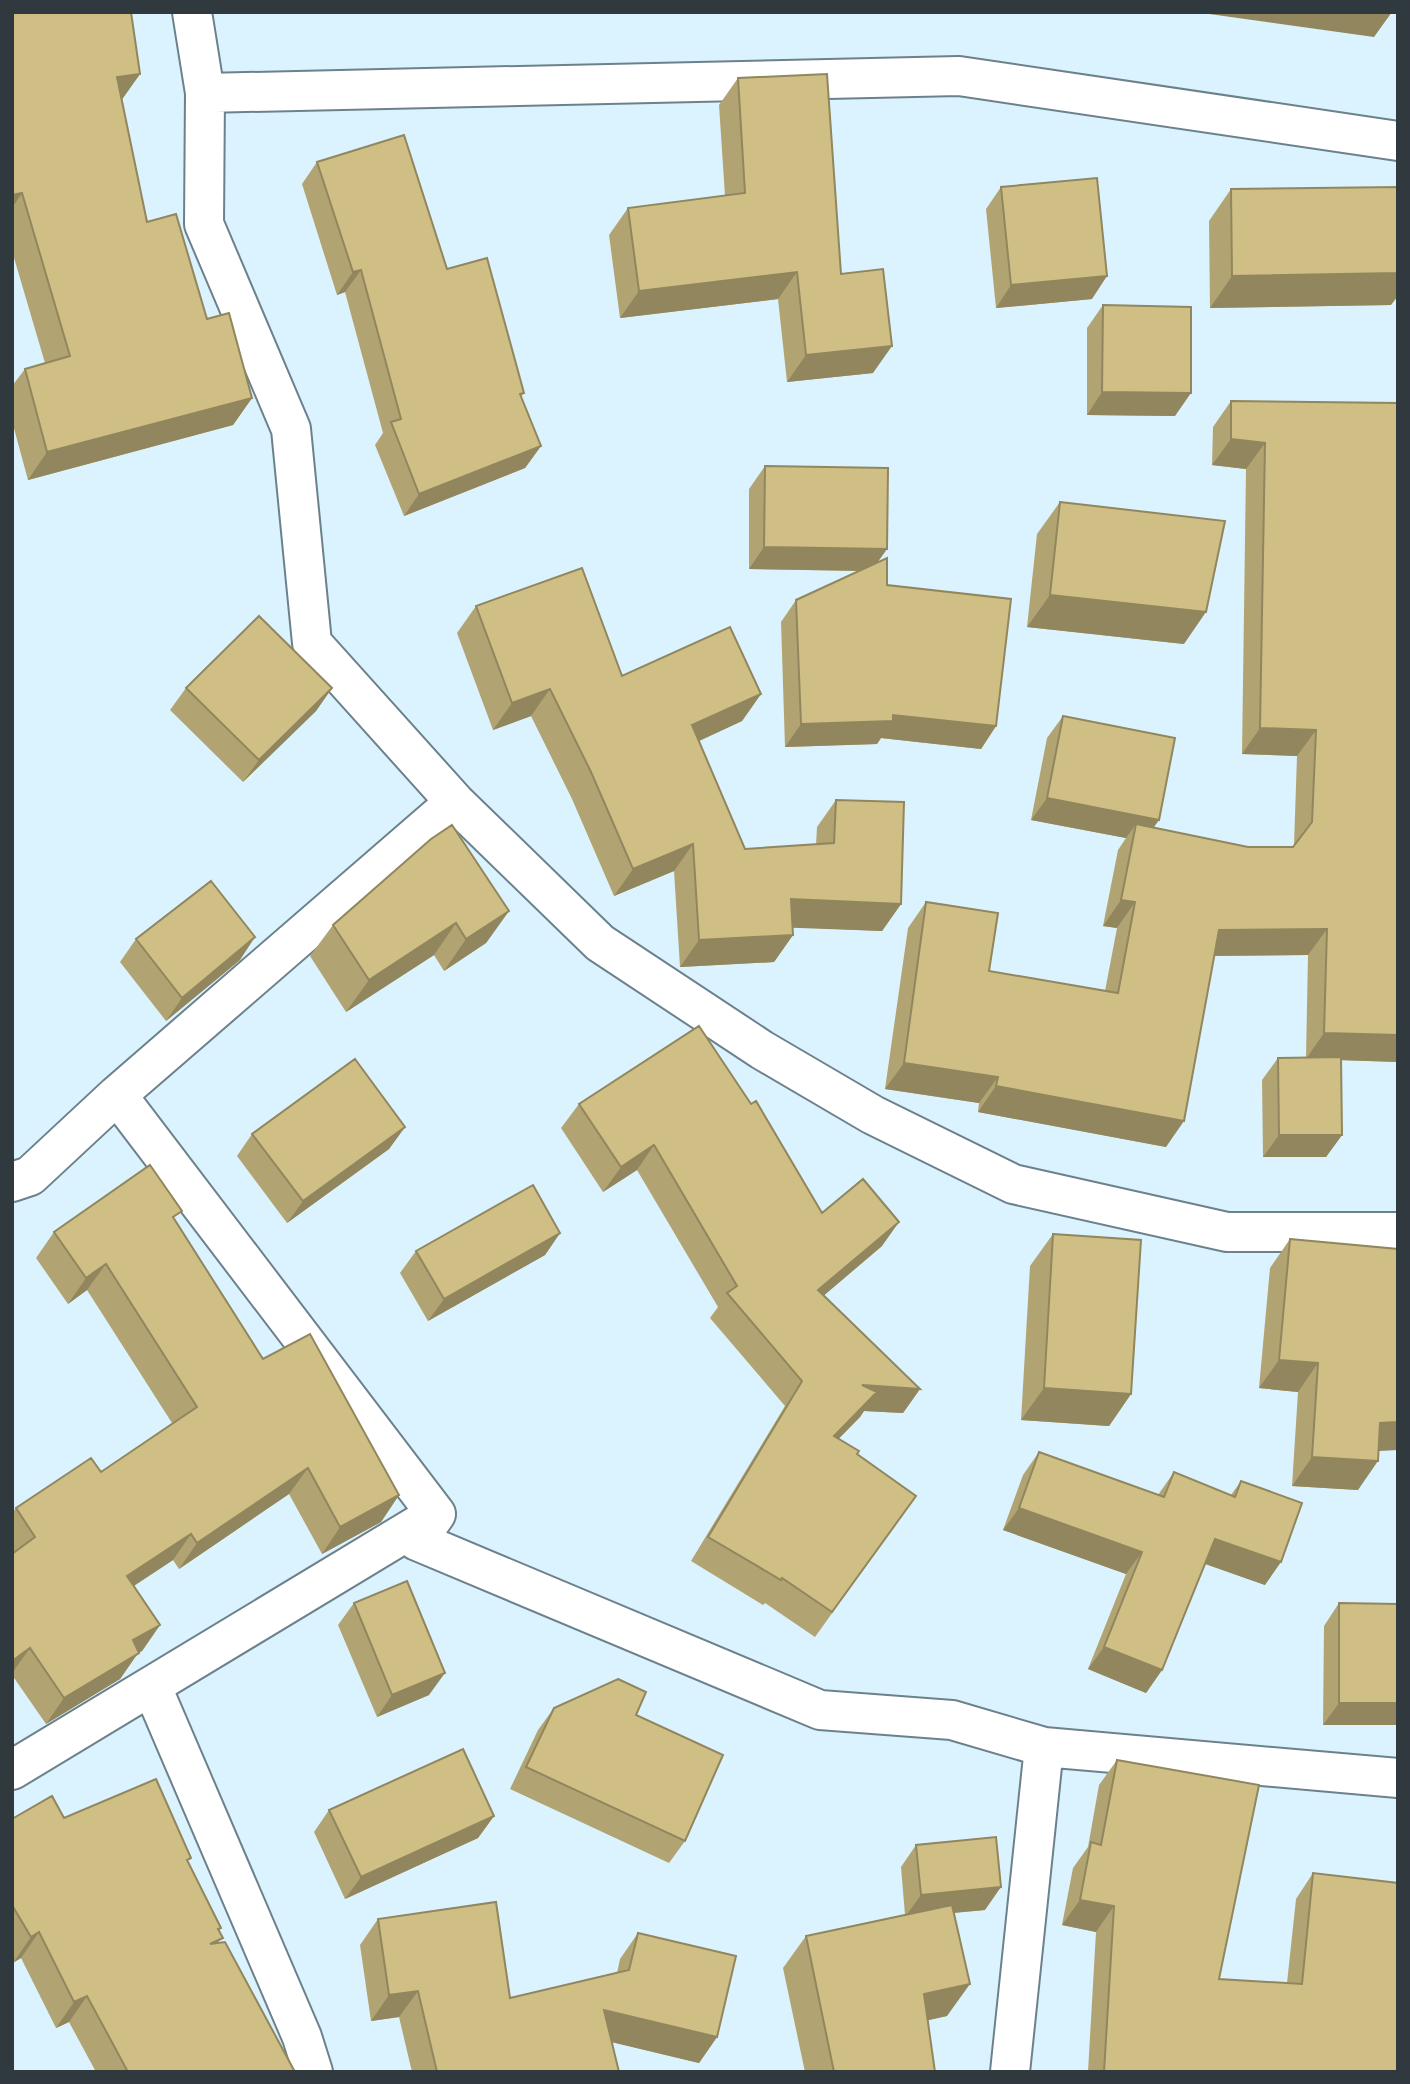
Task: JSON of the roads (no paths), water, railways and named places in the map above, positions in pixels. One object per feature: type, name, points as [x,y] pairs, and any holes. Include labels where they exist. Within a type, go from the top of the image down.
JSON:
[{"type":"street","points":[[192,12],[205,93],[204,224],[291,429],[313,643],[455,802],[600,943],[762,1050],[873,1115],[1013,1184],[1227,1232],[1398,1232]]},
{"type":"street","points":[[205,93],[959,76],[1398,141]]},
{"type":"street","points":[[12,1182],[30,1176],[117,1095],[455,802]]},
{"type":"street","points":[[117,1095],[436,1514]]},
{"type":"street","points":[[12,1770],[436,1514]]},
{"type":"street","points":[[436,1514],[417,1541],[820,1710],[952,1720],[1044,1747],[1398,1778]]},
{"type":"street","points":[[152,1687],[302,2037],[313,2072]]},
{"type":"street","points":[[1010,2072],[1044,1747]]}]
